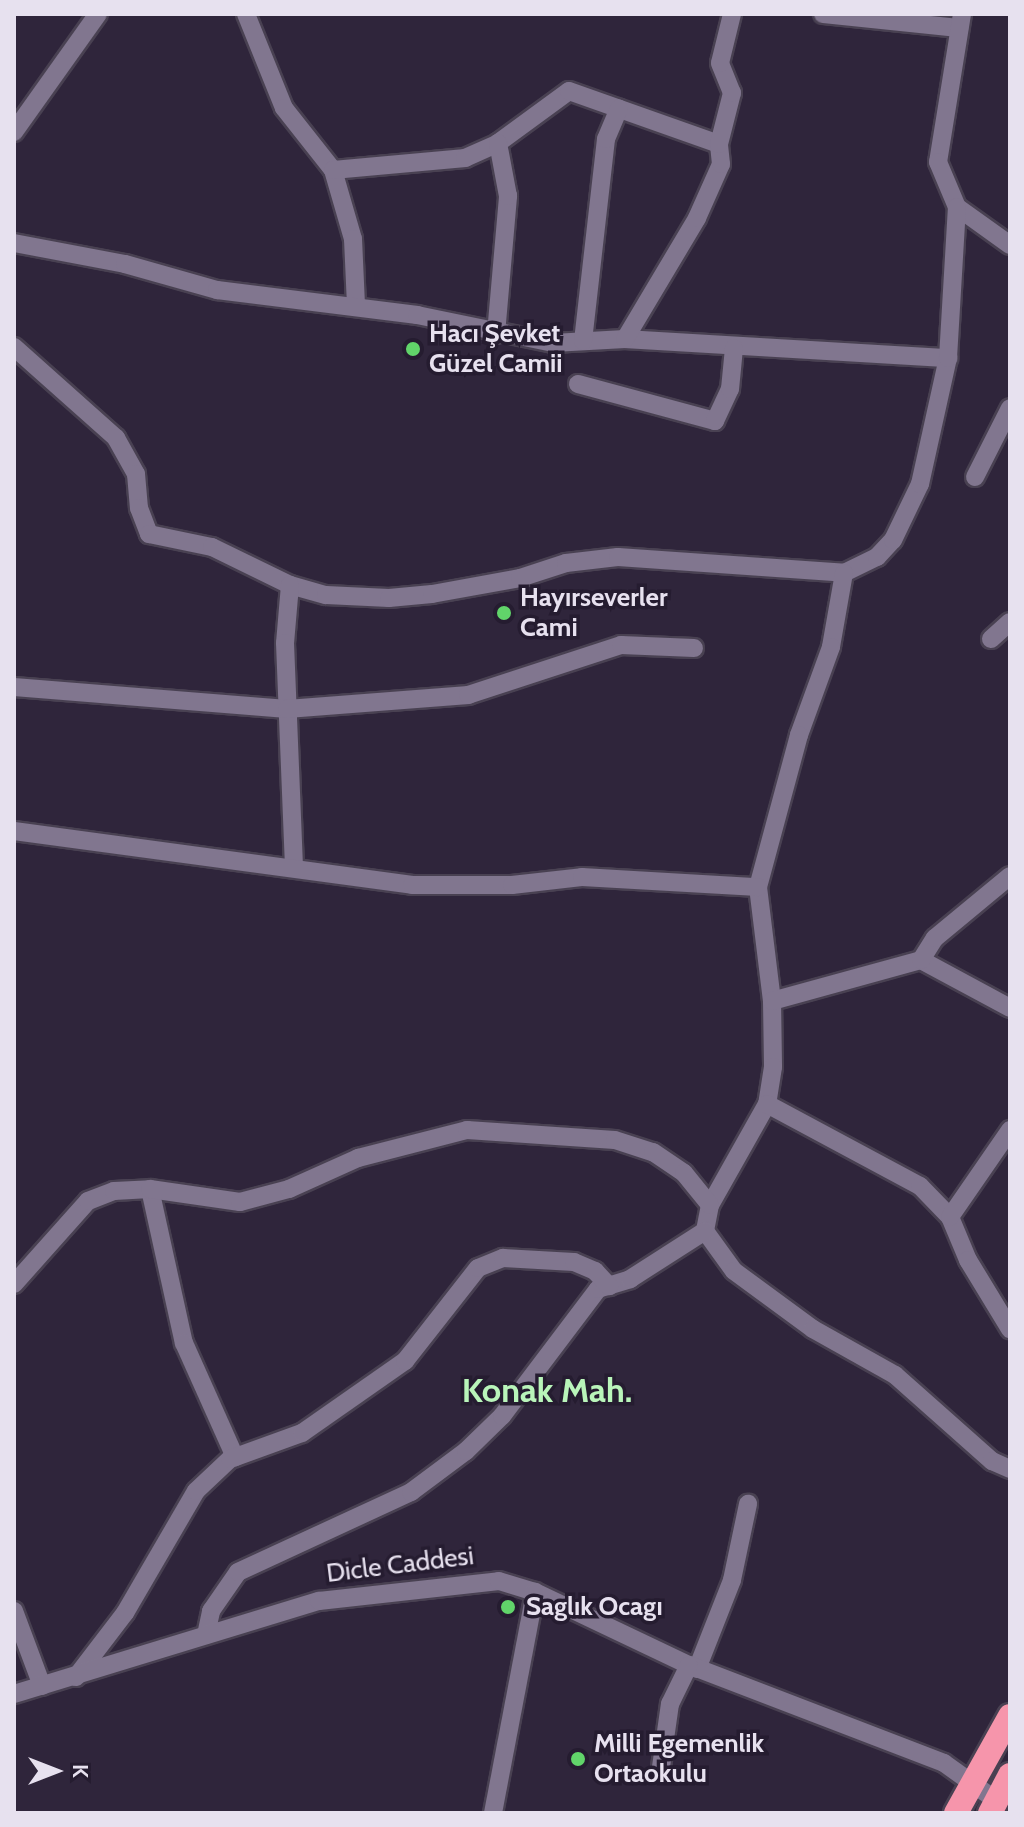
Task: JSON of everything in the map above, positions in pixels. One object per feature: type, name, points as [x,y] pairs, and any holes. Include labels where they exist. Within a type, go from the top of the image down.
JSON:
[{"type":"highway","points":[[956,1813],[1010,1716]]},
{"type":"highway","points":[[993,1807],[1010,1775]]},
{"type":"street","points":[[14,132],[98,14]]},
{"type":"street","points":[[246,14],[284,108],[333,170],[353,239],[356,306]]},
{"type":"street","points":[[625,339],[697,218],[721,164],[719,144],[732,93],[720,63],[732,14]]},
{"type":"street","points":[[14,347],[116,438],[136,474],[139,508],[149,534],[212,547],[290,585],[326,595],[389,598],[618,557],[844,573],[877,557],[905,517],[929,450],[948,358],[957,207],[938,162],[961,21],[823,14]]},
{"type":"street","points":[[333,170],[465,158],[498,143],[569,91],[719,144]]},
{"type":"street","points":[[583,341],[606,139],[619,109]]},
{"type":"street","points":[[496,334],[508,196],[498,143]]},
{"type":"street","points":[[957,207],[1010,245]]},
{"type":"street","points":[[14,243],[125,264],[217,290],[356,306],[553,343],[625,339],[734,348],[948,358]]},
{"type":"street","points":[[578,384],[715,421],[730,389],[734,348]]},
{"type":"street","points":[[975,477],[1010,408]]},
{"type":"street","points":[[206,1635],[211,1611],[238,1572],[371,1514],[466,1451],[502,1416],[598,1289],[630,1279],[705,1231],[710,1205],[767,1104],[773,1067],[772,1001],[758,887],[799,735],[831,647],[844,573]]},
{"type":"street","points":[[290,585],[287,709],[294,867]]},
{"type":"street","points":[[991,639],[1010,622]]},
{"type":"street","points":[[14,687],[287,709],[468,695],[621,645],[694,648]]},
{"type":"street","points":[[14,831],[412,885],[512,885],[582,877],[758,887]]},
{"type":"street","points":[[772,1001],[921,960],[935,938],[1010,876]]},
{"type":"street","points":[[921,960],[1010,1008]]},
{"type":"street","points":[[767,1104],[920,1186],[950,1217],[968,1260],[1010,1329]]},
{"type":"street","points":[[14,1284],[88,1201],[114,1191],[150,1189],[240,1202],[289,1189],[358,1158],[467,1130],[615,1140],[653,1152],[684,1173],[710,1205]]},
{"type":"street","points":[[950,1217],[1010,1130]]},
{"type":"street","points":[[150,1189],[184,1343],[235,1457]]},
{"type":"street","points":[[705,1231],[734,1271],[813,1329],[895,1375],[992,1461],[1010,1469]]},
{"type":"street","points":[[76,1677],[125,1613],[196,1491],[235,1457],[302,1433],[405,1361],[478,1268],[503,1258],[574,1262],[595,1271],[609,1286]]},
{"type":"street","points":[[661,1767],[670,1704],[693,1667],[732,1580],[748,1504]]},
{"type":"street","name":"Dicle Caddesi","points":[[14,1694],[319,1601],[479,1580],[535,1592],[693,1667],[944,1763],[973,1780],[993,1807]]},
{"type":"street","points":[[493,1813],[535,1592]]},
{"type":"street","points":[[14,1611],[42,1686]]},
{"type":"place","name":"Hacı Şevket Güzel Camii","points":[[413,349]]},
{"type":"place","name":"Hayırseverler Cami","points":[[504,613]]},
{"type":"place","name":"Saglık Ocagı","points":[[508,1607]]},
{"type":"place","name":"Milli Egemenlik Ortaokulu","points":[[578,1759]]},
{"type":"district","name":"Konak Mah.","points":[[547,1391]]}]
